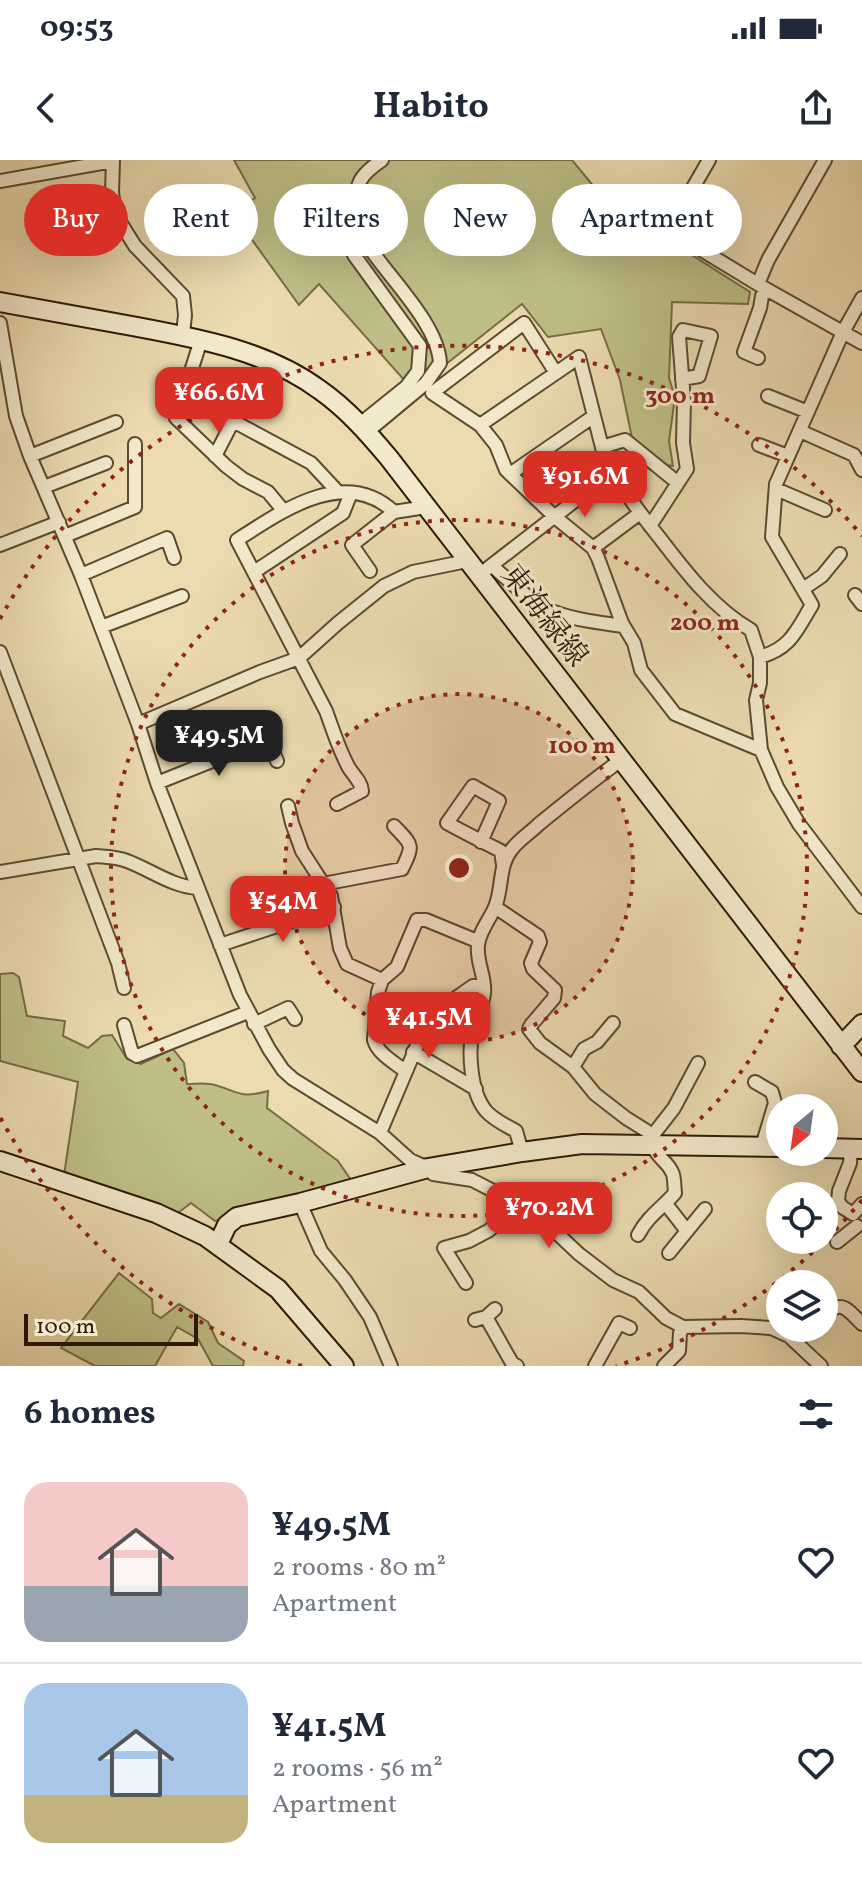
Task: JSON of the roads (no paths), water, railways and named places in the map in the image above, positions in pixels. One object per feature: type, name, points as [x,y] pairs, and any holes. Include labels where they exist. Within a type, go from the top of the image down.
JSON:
[{"type":"main road","name":"東海緑線","points":[[0,302],[192,337],[237,349],[319,389],[363,428],[479,567],[621,760],[862,1072]]},
{"type":"main road","points":[[841,1046],[862,1024]]},
{"type":"main road","points":[[218,1244],[227,1225],[237,1217],[428,1168],[582,1144],[653,1140],[766,1147]]},
{"type":"main road","points":[[0,1161],[156,1213],[218,1244],[278,1289],[344,1366]]},
{"type":"street","points":[[363,428],[426,383],[440,363],[440,350],[434,337],[357,227],[356,190],[367,171],[382,160]]},
{"type":"street","points":[[709,160],[671,228],[672,232],[862,343]]},
{"type":"street","points":[[758,358],[744,352],[760,308],[768,260],[825,160]]},
{"type":"street","points":[[0,181],[113,161],[115,214],[135,246],[183,296],[192,337],[176,418],[243,479],[268,492],[283,510]]},
{"type":"street","points":[[355,256],[420,346],[418,371],[406,387],[363,428]]},
{"type":"street","points":[[760,657],[775,653],[787,644],[812,605],[772,537],[776,484],[843,332],[860,306]]},
{"type":"street","points":[[0,323],[16,416],[30,456],[81,575],[220,945],[251,1018],[283,1070],[380,1133],[410,1160],[428,1168],[433,1174],[459,1176],[480,1183],[544,1221],[579,1254],[613,1280],[639,1292],[666,1318],[683,1327],[766,1328]]},
{"type":"street","points":[[556,373],[524,323],[432,393],[480,425],[496,445],[506,470],[593,548],[623,626],[634,643],[641,670],[675,714],[761,750]]},
{"type":"street","points":[[480,425],[579,357],[605,459],[612,472],[693,581],[736,622],[751,630],[760,657],[760,683],[756,700],[761,750],[777,787],[799,824],[862,907]]},
{"type":"street","points":[[650,526],[687,469],[683,443],[682,379]]},
{"type":"street","points":[[768,396],[808,412]]},
{"type":"street","points":[[510,474],[594,416]]},
{"type":"street","points":[[215,456],[233,421],[311,463],[344,492]]},
{"type":"street","points":[[30,456],[116,422]]},
{"type":"street","points":[[800,431],[854,455],[862,470]]},
{"type":"street","points":[[602,447],[625,440],[678,483]]},
{"type":"street","points":[[65,536],[135,507],[135,444]]},
{"type":"street","points":[[759,445],[788,456]]},
{"type":"street","points":[[44,487],[106,463]]},
{"type":"street","points":[[138,724],[299,658],[384,586],[413,572],[479,567],[555,517],[612,472]]},
{"type":"street","points":[[776,489],[825,510]]},
{"type":"street","points":[[254,572],[343,513],[344,492]]},
{"type":"street","points":[[337,804],[362,791],[362,785],[350,769],[326,711],[237,540],[283,510],[312,498],[344,492],[367,496],[386,504],[394,512]]},
{"type":"street","points":[[370,571],[352,545],[394,512],[426,507]]},
{"type":"street","points":[[593,548],[640,513]]},
{"type":"street","points":[[0,545],[59,522]]},
{"type":"street","points":[[81,575],[167,538],[174,558]]},
{"type":"street","points":[[803,589],[822,576],[840,554]]},
{"type":"street","points":[[479,567],[552,611],[590,622],[623,626]]},
{"type":"street","points":[[101,627],[182,596]]},
{"type":"street","points":[[0,652],[118,963],[124,988]]},
{"type":"street","points":[[261,725],[277,761]]},
{"type":"street","points":[[157,783],[267,739]]},
{"type":"street","points":[[522,1152],[516,1131],[499,1122],[482,1106],[471,1068],[470,1042],[484,996],[477,941],[495,907],[503,865],[512,848],[574,794],[621,760]]},
{"type":"street","points":[[481,842],[499,801],[473,786],[447,823],[481,842],[501,851],[503,865]]},
{"type":"street","points":[[288,806],[302,851],[331,896],[340,948],[347,964],[382,980]]},
{"type":"street","points":[[323,884],[402,869],[411,851],[410,842],[394,826]]},
{"type":"street","points":[[0,872],[96,856],[119,859],[182,885],[198,888]]},
{"type":"street","points":[[220,945],[334,907]]},
{"type":"street","points":[[495,907],[538,936],[540,942],[531,963],[533,969],[555,990],[554,998],[529,1029],[540,1043],[573,1067],[595,1094],[653,1140],[661,1159],[672,1171],[675,1193],[646,1219],[638,1235]]},
{"type":"street","points":[[405,1071],[376,1047],[374,1040],[382,980],[397,967],[417,920],[426,920],[477,941]]},
{"type":"street","points":[[380,1133],[429,1017],[473,986],[484,985]]},
{"type":"street","points":[[124,1025],[132,1053],[137,1056],[288,1008],[295,1019]]},
{"type":"street","points":[[573,1067],[584,1049],[597,1042],[613,1023]]},
{"type":"street","points":[[413,1052],[476,1089]]},
{"type":"street","points":[[653,1140],[698,1063]]},
{"type":"street","points":[[755,1082],[773,1094]]},
{"type":"street","points":[[838,1241],[858,1219],[838,1201],[839,1191],[857,1148]]},
{"type":"street","points":[[300,1203],[321,1251],[370,1317],[391,1366]]},
{"type":"street","points":[[666,1204],[687,1231]]},
{"type":"street","points":[[429,1253],[469,1241],[488,1231],[519,1207]]},
{"type":"street","points":[[669,1253],[705,1209]]},
{"type":"street","points":[[444,1248],[466,1283]]},
{"type":"street","points":[[838,1306],[847,1309],[862,1324]]},
{"type":"street","points":[[485,1315],[512,1363],[517,1366]]},
{"type":"street","points":[[595,1366],[619,1323],[630,1328]]},
{"type":"street","points":[[664,1366],[679,1351],[683,1327]]},
{"type":"street","points":[[795,1342],[821,1366]]}]
